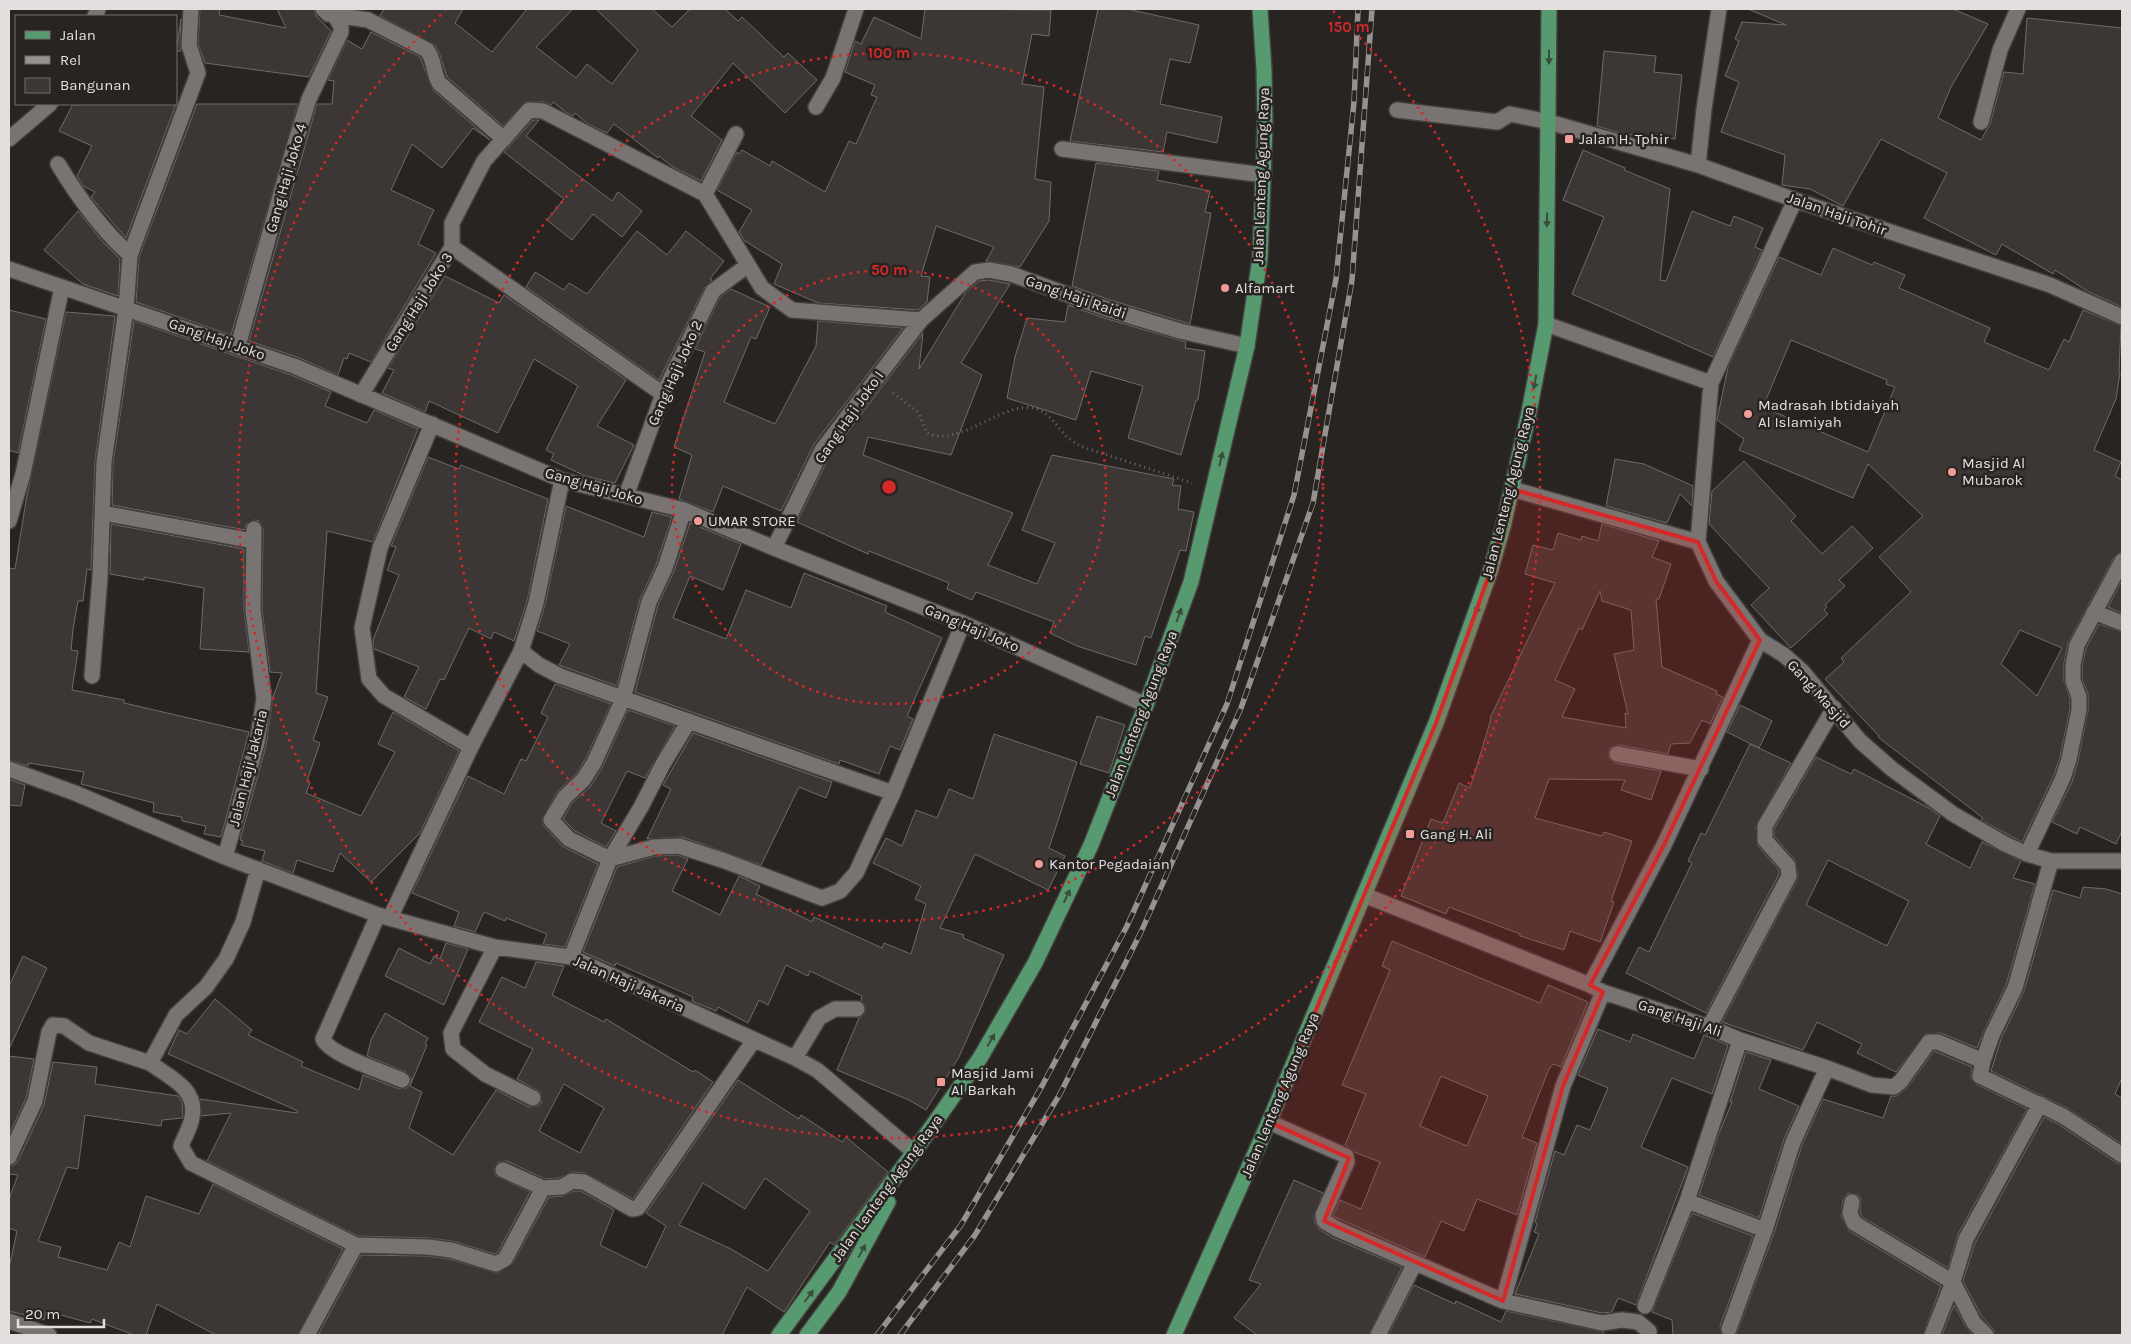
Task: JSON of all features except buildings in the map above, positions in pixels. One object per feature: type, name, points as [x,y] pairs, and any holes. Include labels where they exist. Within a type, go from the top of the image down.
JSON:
[{"type":"main road","name":"Jalan Lenteng Agung Raya","points":[[779,1335],[914,1152],[980,1058],[1035,963],[1091,846],[1191,582],[1247,346],[1260,258],[1264,175],[1264,70],[1260,9]]},
{"type":"main road","name":"Jalan Lenteng Agung Raya","points":[[1174,1335],[1269,1122],[1436,723],[1490,572],[1530,412],[1546,324],[1549,9]]},
{"type":"main road","points":[[807,1335],[840,1292],[914,1152]]},
{"type":"street","points":[[92,676],[100,577],[104,462],[126,309],[130,254],[198,73],[188,35],[191,9]]},
{"type":"street","points":[[816,107],[833,78],[856,9]]},
{"type":"street","points":[[1698,165],[1704,108],[1719,9]]},
{"type":"street","points":[[1981,122],[2000,50],[2018,9]]},
{"type":"street","points":[[329,12],[368,20],[428,50],[433,58],[434,75],[439,83],[504,139]]},
{"type":"street","name":"Gang Haji Joko 4","points":[[238,346],[309,99],[341,32],[341,27],[329,12]]},
{"type":"street","points":[[9,139],[15,123],[48,105]]},
{"type":"street","name":"Gang Haji Joko 3","points":[[361,395],[452,247],[452,224],[484,161],[530,110],[543,111],[705,194]]},
{"type":"street","name":"Jalan Haji Tohir","points":[[1396,110],[1497,122],[1510,114],[1549,122],[1698,165],[1795,200],[2050,285],[2122,317]]},
{"type":"street","points":[[736,134],[705,194],[762,288],[792,310],[921,320]]},
{"type":"street","points":[[1062,149],[1264,175]]},
{"type":"street","points":[[58,164],[79,199],[114,240],[130,254]]},
{"type":"street","points":[[1512,489],[1698,542],[1711,383],[1795,200]]},
{"type":"street","points":[[452,247],[663,394]]},
{"type":"street","name":"Gang Haji Joko 2","points":[[626,496],[663,394],[713,291],[748,265]]},
{"type":"street","name":"Gang Haji Joko","points":[[9,269],[294,366],[562,480],[684,510],[774,548],[964,623],[1146,705]]},
{"type":"street","name":"Gang Haji Raidi","points":[[921,320],[975,272],[989,270],[1011,274],[1107,310],[1154,324],[1247,346]]},
{"type":"street","points":[[9,521],[23,474],[62,287]]},
{"type":"street","name":"Gang Haji Joko I","points":[[774,548],[822,450],[921,320]]},
{"type":"street","points":[[1546,324],[1711,383]]},
{"type":"street","points":[[432,424],[380,548],[362,628],[369,679],[384,696],[470,747]]},
{"type":"street","points":[[402,1080],[340,1052],[326,1044],[323,1038],[470,747],[521,651],[536,603],[562,480]]},
{"type":"street","points":[[684,510],[665,568],[649,602],[624,698],[594,763],[583,780],[565,797],[551,820],[569,838],[610,859],[654,846],[679,846],[726,860],[822,898],[840,891],[856,873],[893,793],[964,623]]},
{"type":"street","name":"Jalan Haji Jakaria","points":[[103,513],[254,535],[253,610],[264,700],[257,743],[225,857]]},
{"type":"street","name":"Gang Masjid","points":[[1698,542],[1716,582],[1760,640],[1784,655],[1802,671],[1860,741],[1892,769],[1953,814],[2005,844],[2027,854],[2051,861],[2122,861]]},
{"type":"street","points":[[2027,854],[2064,778],[2069,759],[2079,710],[2079,697],[2073,681],[2073,666],[2077,645],[2122,561]]},
{"type":"street","points":[[2094,612],[2122,623]]},
{"type":"street","points":[[1503,1301],[1563,1086],[1597,988],[1760,640]]},
{"type":"street","points":[[521,651],[538,665],[560,676],[893,793]]},
{"type":"street","points":[[1709,1026],[1788,876],[1788,866],[1765,840],[1766,826],[1834,708]]},
{"type":"street","points":[[571,957],[610,859],[689,721]]},
{"type":"street","points":[[1617,754],[1701,768]]},
{"type":"street","name":"Jalan Haji Jakaria","points":[[9,769],[75,793],[225,857],[384,917],[495,947],[571,957],[795,1058],[817,1070],[914,1152]]},
{"type":"street","points":[[2051,861],[2015,988],[1992,1035],[1982,1061],[1980,1076],[2063,1116],[2122,1155]]},
{"type":"street","points":[[150,1063],[176,1016],[206,987],[226,959],[243,922],[258,869]]},
{"type":"street","name":"Gang Haji Ali","points":[[1364,895],[1597,988],[1872,1085],[1894,1087],[1901,1081],[1929,1042],[1938,1042],[1982,1061]]},
{"type":"street","points":[[495,947],[451,1033],[451,1043],[454,1049],[485,1074],[533,1098]]},
{"type":"street","points":[[795,1058],[819,1018],[835,1009],[857,1009]]},
{"type":"street","points":[[9,1158],[35,1101],[53,1025],[64,1026],[89,1043],[150,1063],[183,1086],[190,1096],[192,1117],[181,1146],[191,1163],[356,1244],[428,1247],[451,1250],[496,1264],[505,1259],[543,1188]]},
{"type":"street","points":[[503,1170],[543,1188],[562,1187],[572,1181],[584,1182],[632,1209],[638,1208],[754,1040]]},
{"type":"street","points":[[1645,1306],[1687,1201],[1740,1040]]},
{"type":"street","points":[[1729,1329],[1765,1230],[1793,1142],[1827,1068]]},
{"type":"street","points":[[1932,1335],[1953,1282],[1966,1239],[2040,1104]]},
{"type":"street","points":[[1269,1122],[1346,1156],[1347,1162],[1323,1215],[1324,1221],[1503,1301],[1602,1323],[1622,1320],[1638,1322],[1649,1332],[1649,1335]]},
{"type":"street","points":[[1687,1201],[1765,1230]]},
{"type":"street","points":[[1852,1202],[1850,1214],[1854,1224],[1953,1282],[1974,1323],[1986,1335]]},
{"type":"street","points":[[307,1335],[356,1244]]},
{"type":"street","points":[[1378,1335],[1415,1263]]},
{"type":"street","points":[[9,1321],[49,1335]]},
{"type":"path","points":[[874,380],[913,406],[918,412],[927,433],[932,436],[941,436],[972,428],[1009,411],[1026,408],[1037,409],[1055,422],[1065,435],[1080,446],[1214,490]]},
{"type":"highlighted area","points":[[1512,489],[1698,542],[1716,581],[1760,640],[1664,845],[1590,985],[1603,992],[1563,1086],[1503,1301],[1324,1221],[1349,1158],[1269,1122],[1436,723],[1490,572]]},
{"type":"railway","points":[[877,1335],[961,1225],[1042,1086],[1127,926],[1227,704],[1294,495],[1336,279],[1354,102],[1358,9]]},
{"type":"railway","points":[[900,1335],[975,1235],[1060,1094],[1141,932],[1241,708],[1313,503],[1352,280],[1372,9]]},
{"type":"place","name":"Jalan H. Tphir","points":[[1569,139]]},
{"type":"place","name":"Alfamart","points":[[1225,288]]},
{"type":"place","name":"Madrasah Ibtidaiyah Al Islamiyah","points":[[1748,414]]},
{"type":"place","name":"Masjid Al Mubarok","points":[[1952,472]]},
{"type":"place","name":"UMAR STORE","points":[[698,521]]},
{"type":"place","name":"Gang H. Ali","points":[[1410,834]]},
{"type":"place","name":"Kantor Pegadaian","points":[[1039,864]]},
{"type":"place","name":"Masjid Jami Al Barkah","points":[[941,1082]]}]
